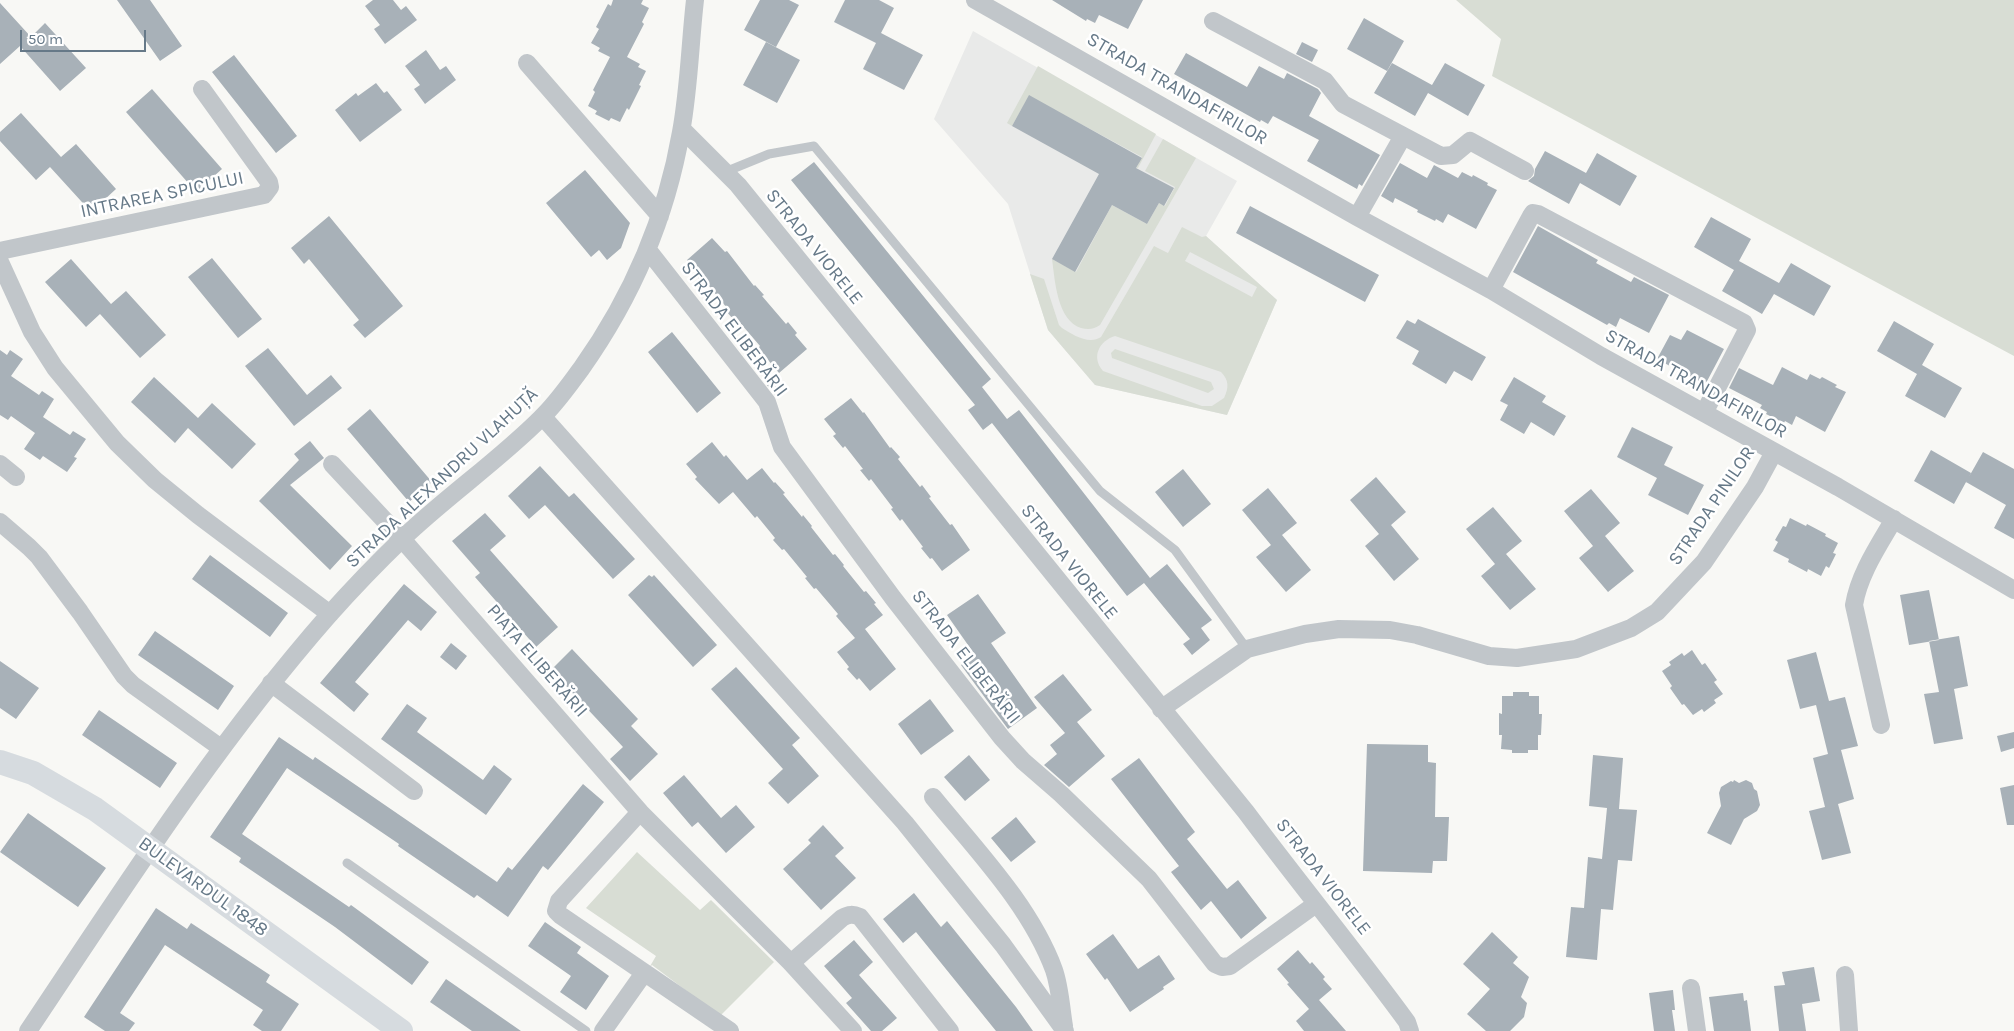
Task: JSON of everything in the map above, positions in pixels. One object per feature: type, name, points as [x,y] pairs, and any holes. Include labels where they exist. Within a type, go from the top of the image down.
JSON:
[{"type":"street","name":"STRADA ALEXANDRU VLAHUȚĂ","points":[[28,1031],[150,848],[220,748],[271,683],[330,614],[402,538],[542,417],[576,376],[610,326],[633,284],[648,250],[672,179],[682,128],[695,0]]},
{"type":"street","name":"STRADA TRANDAFIRILOR","points":[[975,0],[1357,217],[1491,290],[1601,356],[1894,519],[2014,590]]},
{"type":"street","points":[[1212,21],[1325,81],[1343,104],[1441,156],[1453,155],[1466,143],[1474,142],[1525,171]]},
{"type":"street","points":[[527,63],[660,216]]},
{"type":"street","name":"INTRAREA SPICULUI","points":[[0,251],[264,195],[270,187],[270,182],[202,89]]},
{"type":"street","name":"STRADA VIORELE","points":[[682,128],[738,185],[1161,710],[1246,812],[1412,1028]]},
{"type":"street","points":[[1357,217],[1403,136]]},
{"type":"street","points":[[1491,290],[1531,216],[1538,214],[1744,323],[1747,330],[1704,413]]},
{"type":"street","name":"STRADA ELIBERĂRII","points":[[648,250],[767,402],[782,447],[893,598],[1002,738],[1023,761],[1061,794],[1149,879],[1215,964],[1222,967],[1230,966],[1316,904]]},
{"type":"street","points":[[0,262],[32,332],[46,354],[78,397],[117,443],[155,480],[198,515],[330,614]]},
{"type":"street","points":[[542,417],[905,824],[1003,945],[1065,1031]]},
{"type":"street","name":"STRADA PINILOR","points":[[1161,710],[1247,649],[1305,634],[1339,629],[1390,630],[1417,635],[1489,656],[1517,658],[1576,649],[1631,628],[1656,612],[1704,562],[1755,487],[1774,452]]},
{"type":"street","points":[[0,464],[16,477]]},
{"type":"street","name":"PIAȚA ELIBERĂRII","points":[[332,464],[402,538],[640,812],[790,963],[853,1031]]},
{"type":"street","points":[[1881,725],[1854,605],[1864,574],[1894,519]]},
{"type":"street","points":[[0,522],[29,547],[38,558],[80,612],[124,676],[133,685],[220,748]]},
{"type":"street","points":[[271,683],[414,791]]},
{"type":"street","name":"BULEVARDUL 1848","points":[[0,751],[33,774],[95,810],[150,848],[401,1031]]},
{"type":"street","points":[[0,762],[33,774]]},
{"type":"street","points":[[933,797],[1015,899],[1038,934],[1055,972],[1065,1031]]},
{"type":"street","points":[[640,812],[559,900],[556,911],[560,916],[724,1029]]},
{"type":"street","points":[[790,963],[842,918],[847,915],[860,917],[950,1031]]},
{"type":"street","points":[[603,1031],[644,973]]},
{"type":"street","points":[[1845,975],[1849,1031]]},
{"type":"street","points":[[1691,988],[1697,1031]]},
{"type":"lane","points":[[725,172],[769,154],[814,146],[1100,491],[1175,550],[1247,649]]},
{"type":"lane","points":[[347,862],[586,1031]]},
{"type":"shaded area","points":[[1456,0],[2014,0],[2014,356],[1492,76],[1501,39]]},
{"type":"shaded area","points":[[973,31],[1237,181],[1206,236],[1277,300],[1227,415],[1095,385],[1048,330],[1008,204],[934,119]]},
{"type":"shaded area","points":[[1038,66],[1156,134],[1138,168],[1136,168],[1142,157],[1029,96],[1012,126],[1007,123]]},
{"type":"shaded area","points":[[1163,139],[1196,158],[1100,325],[1091,329],[1081,328],[1073,324],[1062,308],[1056,288],[1052,259],[1076,272],[1112,205],[1147,224],[1159,203],[1165,206],[1175,187],[1145,171]]},
{"type":"shaded area","points":[[1182,227],[1202,237],[1206,236],[1277,300],[1227,415],[1095,385],[1048,330],[1030,274],[1044,279],[1059,325],[1076,336],[1091,340],[1101,337],[1154,246],[1168,253]],"holes":[[[1190,252],[1257,287],[1252,297],[1185,261]],[[1115,336],[1221,372],[1226,378],[1227,384],[1224,398],[1212,406],[1202,406],[1103,371],[1099,366],[1098,350],[1109,338]]]},
{"type":"shaded area","points":[[1115,349],[1211,382],[1214,389],[1208,393],[1112,358],[1111,353]]},
{"type":"shaded area","points":[[637,852],[700,910],[711,900],[774,962],[720,1016],[652,965],[649,968],[656,956],[586,908]]},
{"type":"building","points":[[117,0],[150,0],[182,46],[160,61]]},
{"type":"building","points":[[373,0],[393,0],[401,10],[406,6],[417,20],[385,44],[374,29],[380,25],[365,6]]},
{"type":"building","points":[[613,0],[643,0],[641,4],[649,8],[642,22],[644,24],[627,57],[640,64],[638,67],[646,71],[629,110],[627,108],[620,122],[611,118],[609,121],[595,114],[597,111],[588,106],[595,92],[593,90],[610,57],[598,51],[600,48],[591,43],[599,29],[596,27],[608,4],[611,6]]},
{"type":"building","points":[[760,0],[789,0],[799,5],[776,47],[744,30]]},
{"type":"building","points":[[845,0],[879,0],[894,8],[881,33],[923,55],[904,90],[863,69],[876,43],[834,22]]},
{"type":"building","points":[[1052,0],[1143,0],[1128,29],[1099,15],[1095,23],[1087,19],[1086,21]]},
{"type":"building","points":[[0,3],[31,37],[45,23],[86,68],[60,91],[20,46],[0,64]]},
{"type":"building","points":[[1364,18],[1404,41],[1387,71],[1347,49]]},
{"type":"building","points":[[766,42],[800,60],[777,103],[743,85]]},
{"type":"building","points":[[1302,42],[1318,50],[1312,62],[1296,54]]},
{"type":"building","points":[[426,50],[440,70],[446,66],[456,80],[425,104],[414,89],[420,85],[405,66]]},
{"type":"building","points":[[1186,53],[1247,87],[1259,66],[1284,79],[1287,73],[1318,89],[1321,93],[1309,116],[1380,155],[1362,186],[1359,184],[1357,189],[1307,161],[1319,140],[1273,116],[1268,124],[1261,120],[1260,122],[1174,74]]},
{"type":"building","points":[[234,55],[297,136],[276,153],[212,72]]},
{"type":"building","points":[[1392,63],[1432,85],[1445,63],[1485,85],[1468,116],[1428,93],[1415,116],[1374,93]]},
{"type":"building","points":[[376,83],[384,93],[387,91],[402,110],[360,142],[335,110],[356,93],[358,96]]},
{"type":"building","points":[[152,89],[222,169],[196,192],[126,112]]},
{"type":"building","points":[[1029,95],[1142,158],[1136,168],[1174,188],[1164,206],[1159,203],[1147,224],[1112,205],[1075,272],[1052,259],[1099,174],[1012,126]]},
{"type":"building","points":[[21,113],[61,157],[76,144],[116,189],[91,212],[50,167],[36,180],[0,141],[0,132]]},
{"type":"building","points":[[1545,151],[1586,173],[1597,153],[1637,176],[1620,206],[1580,183],[1569,204],[1528,181],[1534,176],[1535,169]]},
{"type":"building","points":[[814,162],[991,379],[982,387],[1007,419],[1019,410],[1150,578],[1167,564],[1212,620],[1201,628],[1210,640],[1192,655],[1183,644],[1190,639],[1144,583],[1127,596],[992,423],[983,430],[968,410],[975,405],[791,180]]},
{"type":"building","points":[[1400,163],[1427,178],[1434,165],[1458,178],[1462,172],[1472,177],[1473,175],[1497,190],[1476,229],[1448,214],[1443,223],[1436,219],[1435,221],[1395,198],[1393,203],[1381,196]]},
{"type":"building","points":[[585,170],[630,223],[621,248],[607,260],[599,250],[591,257],[546,203]]},
{"type":"building","points":[[1250,206],[1379,275],[1365,302],[1236,233]]},
{"type":"building","points":[[329,216],[403,306],[365,338],[353,325],[359,320],[309,259],[304,264],[291,248]]},
{"type":"building","points":[[1711,217],[1751,239],[1739,261],[1779,283],[1791,263],[1831,286],[1814,316],[1774,294],[1762,314],[1722,291],[1734,270],[1694,247]]},
{"type":"building","points":[[1538,226],[1598,260],[1596,263],[1631,282],[1634,277],[1669,295],[1649,333],[1620,318],[1616,327],[1609,323],[1607,325],[1513,272]]},
{"type":"building","points":[[712,238],[725,252],[727,251],[786,324],[788,322],[797,333],[795,335],[807,349],[779,373],[758,348],[760,346],[736,318],[734,320],[725,310],[727,308],[709,286],[706,288],[697,276],[699,275],[687,260]]},
{"type":"building","points":[[212,258],[262,319],[238,338],[188,277]]},
{"type":"building","points":[[71,259],[111,304],[126,291],[166,335],[140,358],[100,314],[86,327],[45,282]]},
{"type":"building","points":[[1418,319],[1486,357],[1472,381],[1454,371],[1446,384],[1412,364],[1419,351],[1396,338],[1407,320],[1415,324]]},
{"type":"building","points":[[1894,321],[1934,344],[1922,365],[1962,388],[1945,418],[1905,396],[1917,374],[1877,351]]},
{"type":"building","points":[[1687,330],[1724,349],[1705,385],[1657,359],[1670,335],[1681,340]]},
{"type":"building","points":[[672,332],[721,393],[697,413],[648,352]]},
{"type":"building","points":[[268,348],[307,395],[331,375],[342,388],[294,426],[245,366]]},
{"type":"building","points":[[0,350],[7,355],[10,350],[23,359],[11,376],[39,395],[42,391],[54,399],[43,417],[70,435],[73,431],[86,439],[74,457],[77,458],[67,472],[43,456],[40,460],[24,449],[35,433],[11,416],[8,420],[0,415]]},
{"type":"building","points":[[1782,367],[1807,380],[1810,374],[1820,379],[1822,377],[1837,385],[1835,387],[1846,392],[1825,432],[1796,416],[1792,425],[1785,421],[1784,423],[1766,414],[1767,412],[1760,408],[1762,405],[1729,388],[1739,368],[1773,385]]},
{"type":"building","points":[[154,377],[198,418],[212,403],[256,444],[232,469],[188,428],[175,443],[131,402]]},
{"type":"building","points":[[776,377],[785,389],[776,397],[767,385]]},
{"type":"building","points":[[1514,377],[1546,396],[1542,402],[1566,416],[1554,436],[1531,422],[1524,434],[1500,420],[1508,405],[1500,401]]},
{"type":"building","points":[[851,398],[864,412],[890,448],[900,457],[898,459],[920,487],[922,485],[931,497],[929,498],[950,525],[952,524],[970,550],[942,571],[921,548],[923,547],[902,519],[900,521],[891,509],[893,508],[871,479],[869,481],[860,470],[863,469],[845,446],[843,448],[833,436],[836,434],[824,419]]},
{"type":"building","points":[[370,409],[432,482],[409,502],[347,429]]},
{"type":"building","points":[[1632,427],[1673,447],[1664,465],[1704,485],[1688,515],[1648,495],[1657,478],[1617,457]]},
{"type":"building","points":[[310,441],[324,458],[290,485],[352,546],[330,570],[259,501],[299,460],[294,454]]},
{"type":"building","points":[[712,442],[747,480],[762,468],[785,493],[783,494],[802,517],[803,515],[864,592],[866,591],[876,603],[874,604],[883,615],[865,629],[896,669],[870,691],[859,678],[857,680],[847,669],[849,667],[837,652],[855,638],[836,616],[838,614],[816,588],[814,589],[805,578],[807,577],[784,549],[782,550],[773,540],[775,538],[757,516],[755,518],[733,492],[719,504],[695,479],[697,477],[686,464]]},
{"type":"building","points":[[1931,450],[1971,473],[1954,504],[1914,481]]},
{"type":"building","points":[[1983,452],[2014,469],[2014,539],[1994,528],[2006,505],[1966,482]]},
{"type":"building","points":[[540,466],[569,497],[574,493],[635,559],[613,579],[545,505],[529,519],[508,496]]},
{"type":"building","points":[[1183,469],[1211,504],[1183,527],[1155,492]]},
{"type":"building","points":[[1376,477],[1406,512],[1391,525],[1419,559],[1394,581],[1365,546],[1379,534],[1350,500]]},
{"type":"building","points":[[1268,488],[1297,523],[1282,535],[1311,570],[1286,592],[1256,557],[1271,545],[1242,510]]},
{"type":"building","points":[[1591,489],[1620,523],[1605,536],[1634,571],[1608,592],[1579,558],[1593,546],[1564,511]]},
{"type":"building","points":[[1493,507],[1522,541],[1506,554],[1536,589],[1510,610],[1481,576],[1495,564],[1466,529]]},
{"type":"building","points":[[485,513],[506,536],[490,550],[558,627],[536,647],[475,577],[480,573],[452,541]]},
{"type":"building","points":[[1790,518],[1806,526],[1807,524],[1838,543],[1833,553],[1836,554],[1829,568],[1826,566],[1821,576],[1808,569],[1807,572],[1788,562],[1789,559],[1773,551],[1778,542],[1775,540],[1783,526],[1786,527]]},
{"type":"building","points":[[210,555],[288,613],[270,637],[192,579]]},
{"type":"building","points":[[649,575],[652,577],[654,575],[717,645],[693,667],[628,595]]},
{"type":"building","points":[[404,584],[437,612],[421,631],[408,620],[355,682],[369,694],[354,712],[320,683]]},
{"type":"building","points":[[1929,590],[1939,640],[1909,645],[1900,595]]},
{"type":"building","points":[[978,594],[1006,633],[991,643],[1037,708],[1008,729],[961,665],[975,655],[947,615]]},
{"type":"building","points":[[155,631],[234,686],[218,710],[138,655]]},
{"type":"building","points":[[1959,636],[1968,686],[1954,689],[1963,739],[1934,744],[1924,694],[1939,692],[1929,641]]},
{"type":"building","points":[[451,643],[467,656],[456,670],[440,657]]},
{"type":"building","points":[[572,649],[638,719],[631,726],[658,754],[630,781],[610,759],[623,747],[551,670]]},
{"type":"building","points":[[1692,650],[1702,665],[1705,663],[1717,680],[1714,682],[1723,694],[1714,700],[1716,703],[1704,712],[1702,709],[1693,715],[1684,704],[1682,705],[1670,688],[1672,686],[1662,671],[1671,665],[1669,662],[1682,653],[1684,656]]},
{"type":"building","points":[[1816,652],[1829,701],[1845,697],[1858,746],[1841,750],[1854,799],[1838,804],[1851,853],[1822,860],[1809,811],[1825,807],[1813,758],[1828,754],[1816,705],[1800,709],[1787,660]]},
{"type":"building","points":[[0,661],[39,688],[16,719],[0,708]]},
{"type":"building","points":[[736,667],[800,738],[792,745],[819,776],[788,804],[768,783],[783,769],[711,689]]},
{"type":"building","points":[[1063,674],[1092,710],[1077,722],[1105,756],[1069,787],[1044,765],[1057,754],[1050,745],[1065,733],[1034,697]]},
{"type":"building","points":[[1513,692],[1529,692],[1529,696],[1539,696],[1539,714],[1542,714],[1541,735],[1538,735],[1538,750],[1528,750],[1528,753],[1512,753],[1512,750],[1501,749],[1502,735],[1499,735],[1499,713],[1502,714],[1502,696],[1513,696]]},
{"type":"building","points":[[930,699],[954,731],[921,755],[898,724]]},
{"type":"building","points":[[407,704],[427,718],[417,732],[483,780],[494,765],[512,779],[486,815],[381,739]]},
{"type":"building","points":[[99,710],[177,763],[160,788],[82,735]]},
{"type":"building","points":[[2014,732],[2014,748],[2001,752],[1997,736]]},
{"type":"building","points":[[279,737],[313,760],[315,757],[497,882],[508,867],[512,870],[583,784],[604,802],[548,870],[543,866],[508,917],[477,895],[474,898],[398,846],[399,844],[287,768],[242,834],[349,907],[351,905],[429,962],[412,985],[335,927],[239,862],[241,858],[210,837]]},
{"type":"building","points":[[1367,744],[1428,745],[1428,762],[1436,763],[1435,817],[1449,817],[1447,861],[1433,861],[1432,873],[1363,871]]},
{"type":"building","points":[[969,755],[990,780],[965,801],[944,777]]},
{"type":"building","points":[[1593,755],[1623,758],[1619,809],[1637,810],[1632,861],[1618,860],[1613,910],[1601,909],[1597,960],[1566,957],[1571,907],[1584,908],[1588,857],[1602,859],[1607,808],[1589,806]]},
{"type":"building","points":[[1139,758],[1195,832],[1187,839],[1227,889],[1238,880],[1267,918],[1241,939],[1211,901],[1201,910],[1171,872],[1179,866],[1111,779]]},
{"type":"building","points":[[684,775],[721,818],[736,805],[755,827],[726,853],[698,822],[692,827],[663,793]]},
{"type":"building","points":[[1734,780],[1739,783],[1746,780],[1752,783],[1757,791],[1760,805],[1757,811],[1744,819],[1731,845],[1707,833],[1721,806],[1719,793],[1721,787]]},
{"type":"building","points":[[2014,785],[2014,825],[2007,825],[2000,788]]},
{"type":"building","points":[[28,813],[106,868],[78,907],[0,852]]},
{"type":"building","points":[[1016,817],[1036,842],[1011,862],[991,838]]},
{"type":"building","points":[[823,825],[844,848],[835,856],[856,878],[821,910],[783,869],[811,843],[808,840]]},
{"type":"building","points":[[914,893],[941,927],[947,921],[1033,1031],[996,1031],[916,932],[903,943],[883,919]]},
{"type":"building","points":[[156,908],[187,929],[191,923],[270,975],[266,982],[299,1004],[281,1031],[262,1031],[253,1025],[263,1010],[165,945],[120,1013],[135,1023],[129,1031],[105,1031],[84,1017]]},
{"type":"building","points":[[545,922],[581,947],[577,953],[609,976],[586,1010],[560,992],[571,976],[528,946]]},
{"type":"building","points":[[1492,932],[1518,957],[1513,963],[1529,977],[1521,997],[1527,1003],[1524,1017],[1510,1031],[1486,1031],[1467,1014],[1490,989],[1463,964]]},
{"type":"building","points":[[1113,934],[1138,969],[1159,955],[1175,979],[1163,987],[1164,989],[1130,1012],[1107,978],[1105,980],[1086,954]]},
{"type":"building","points":[[854,940],[873,962],[859,975],[897,1018],[882,1031],[871,1031],[846,1003],[852,998],[824,966]]},
{"type":"building","points":[[1298,950],[1325,977],[1323,979],[1332,989],[1319,1000],[1346,1031],[1304,1031],[1296,1021],[1309,1009],[1287,984],[1289,983],[1277,969]]},
{"type":"building","points":[[1814,967],[1820,1001],[1802,1004],[1806,1031],[1779,1031],[1774,986],[1785,985],[1782,972]]},
{"type":"building","points":[[446,979],[521,1031],[472,1031],[430,1002]]},
{"type":"building","points":[[1673,990],[1675,1010],[1672,1010],[1675,1031],[1654,1031],[1649,993]]},
{"type":"building","points":[[1743,993],[1744,1001],[1747,1000],[1751,1031],[1714,1031],[1709,997]]}]
